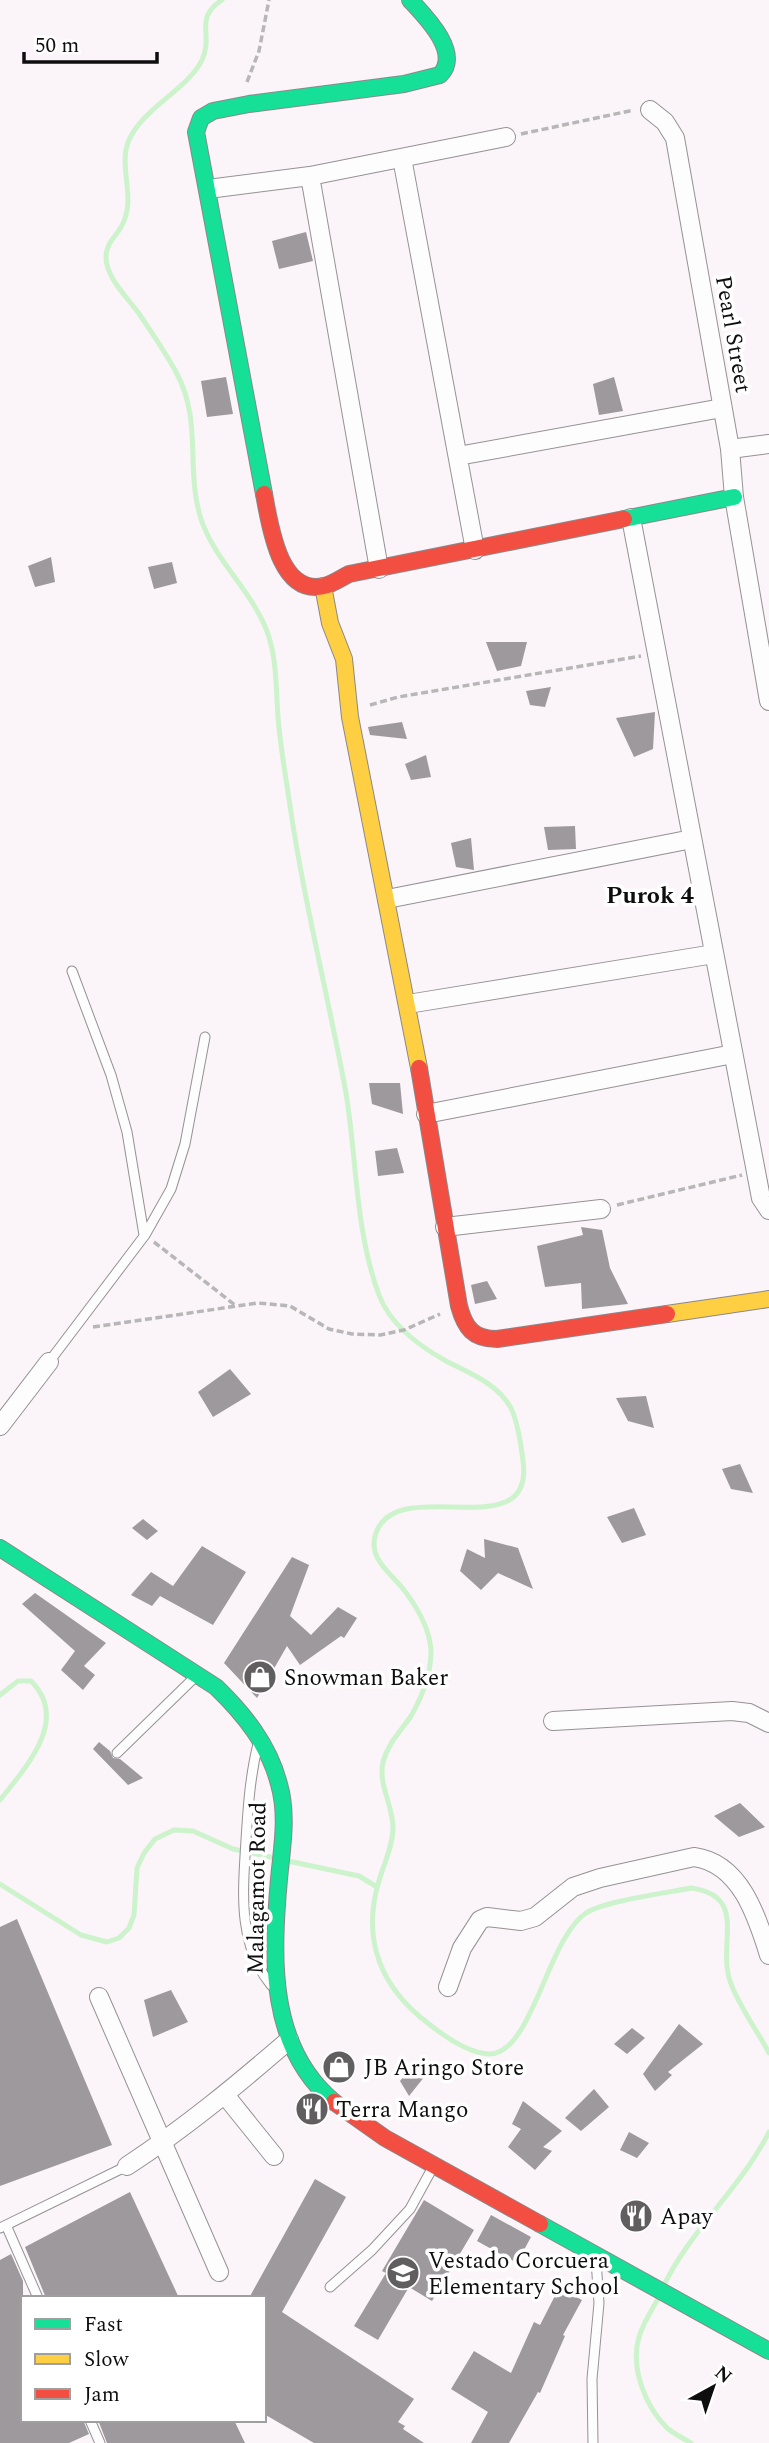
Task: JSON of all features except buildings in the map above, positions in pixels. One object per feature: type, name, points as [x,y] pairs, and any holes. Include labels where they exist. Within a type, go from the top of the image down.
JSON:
[{"type":"street","points":[[410,0],[424,15],[445,51],[446,69],[441,75],[418,81],[239,105],[213,111],[201,118],[196,132],[270,526],[284,567],[293,578],[308,585],[323,586],[349,574],[734,497]]},
{"type":"street","name":"Pearl Street","points":[[650,110],[666,122],[675,138],[730,449],[734,497],[769,701]]},
{"type":"street","points":[[208,189],[310,176],[506,137]]},
{"type":"street","points":[[402,158],[475,550]]},
{"type":"street","points":[[310,176],[379,569]]},
{"type":"street","points":[[457,456],[722,408]]},
{"type":"street","points":[[730,449],[769,443]]},
{"type":"street","points":[[631,518],[761,1198],[769,1210]]},
{"type":"street","points":[[323,586],[330,623],[344,659],[350,717],[408,1004],[459,1306],[466,1326],[479,1338],[489,1339],[769,1299]]},
{"type":"street","points":[[387,899],[692,839]]},
{"type":"street","points":[[408,1004],[714,954]]},
{"type":"street","points":[[426,1114],[733,1054]]},
{"type":"street","points":[[445,1227],[601,1209]]},
{"type":"street","points":[[0,1426],[49,1362]]},
{"type":"street","name":"Malagamot Road","points":[[0,1548],[198,1674],[233,1703],[260,1736],[279,1782],[283,1804],[275,1966],[279,1995],[289,2040],[298,2061],[324,2094],[385,2138],[768,2349]]},
{"type":"street","points":[[552,1721],[732,1711],[748,1713],[769,1723]]},
{"type":"street","points":[[448,1987],[462,1948],[480,1920],[488,1917],[521,1920],[535,1917],[573,1887],[600,1878],[694,1857],[707,1859],[722,1867],[740,1887],[754,1911],[769,1955]]},
{"type":"street","points":[[99,1997],[219,2272]]},
{"type":"street","points":[[127,2166],[161,2144],[225,2095],[289,2040]]},
{"type":"street","points":[[225,2095],[274,2157]]},
{"type":"lane","points":[[72,971],[121,1109],[145,1235]]},
{"type":"lane","points":[[49,1362],[145,1235],[171,1189],[179,1168],[205,1037]]},
{"type":"lane","points":[[117,1753],[198,1674]]},
{"type":"lane","points":[[260,1736],[251,1777],[243,1892],[247,1936],[253,1958],[264,1978],[279,1995]]},
{"type":"lane","points":[[37,2296],[3,2226],[127,2166]]},
{"type":"lane","points":[[330,2287],[372,2250],[410,2209],[434,2166]]},
{"type":"lane","points":[[593,2443],[592,2379],[599,2311],[595,2255]]},
{"type":"lane","points":[[91,2422],[100,2443]]},
{"type":"path","points":[[239,105],[260,51],[269,0]]},
{"type":"path","points":[[506,137],[636,109],[650,110]]},
{"type":"path","points":[[350,717],[363,707],[398,697],[657,653]]},
{"type":"path","points":[[601,1209],[756,1172]]},
{"type":"path","points":[[145,1235],[235,1305]]},
{"type":"path","points":[[73,1331],[235,1305],[275,1303],[290,1306],[329,1329],[352,1334],[380,1335],[404,1330],[459,1306]]},
{"type":"waterway","points":[[222,0],[208,14],[202,60],[187,80],[144,118],[129,140],[125,160],[127,211],[122,226],[108,247],[107,265],[118,288],[140,315],[168,358],[184,390],[192,427],[194,482],[201,519],[207,535],[263,621],[272,647],[281,748],[295,836],[346,1093],[365,1245],[379,1295],[398,1325],[416,1341],[482,1380],[505,1399],[516,1420],[523,1461],[521,1487],[508,1501],[487,1506],[410,1508],[389,1516],[376,1533],[374,1542],[377,1557],[418,1611],[428,1635],[431,1659],[419,1701],[391,1743],[383,1762],[382,1779],[391,1811],[393,1835],[374,1903],[374,1943],[387,1978],[412,2010],[457,2043],[473,2051],[489,2054],[504,2049],[517,2036],[560,1946],[572,1927],[586,1913],[621,1901],[691,1888],[709,1893],[720,1901],[725,1911],[727,1966],[733,1990],[769,2053]]},
{"type":"waterway","points":[[0,1695],[18,1681],[31,1681],[42,1696],[46,1711],[40,1743],[0,1800]]},
{"type":"waterway","points":[[0,1884],[81,1935],[107,1942],[119,1938],[129,1928],[134,1915],[137,1868],[155,1839],[174,1830],[193,1831],[233,1849],[275,1858]]},
{"type":"waterway","points":[[288,1861],[359,1876],[377,1887]]},
{"type":"waterway","points":[[664,2285],[688,2245],[745,2172],[769,2132]]},
{"type":"waterway","points":[[659,2297],[639,2337],[636,2361],[638,2373],[646,2397],[659,2419],[670,2430],[691,2443]]},
{"type":"traffic: fast","points":[[264,494],[196,132],[201,118],[213,111],[404,84],[440,75],[446,66],[444,46],[432,25],[410,0]]},
{"type":"traffic: fast","points":[[624,519],[734,497]]},
{"type":"traffic: fast","points":[[0,1548],[216,1687],[246,1719],[262,1743],[275,1770],[283,1807],[284,1831],[275,1939],[279,1999],[286,2028],[297,2055],[312,2080],[334,2102]]},
{"type":"traffic: fast","points":[[540,2224],[769,2351]]},
{"type":"traffic: slow","points":[[323,586],[330,623],[344,659],[350,717],[419,1068]]},
{"type":"traffic: slow","points":[[667,1314],[769,1299]]},
{"type":"traffic: jam","points":[[264,494],[279,555],[296,580],[309,586],[324,586],[349,574],[624,519]]},
{"type":"traffic: jam","points":[[419,1068],[459,1306],[471,1331],[482,1337],[497,1339],[667,1314]]},
{"type":"traffic: jam","points":[[334,2102],[385,2138],[540,2224]]},
{"type":"place","name":"Snowman Baker","points":[[260,1677]]},
{"type":"place","name":"JB Aringo Store","points":[[339,2067]]},
{"type":"place","name":"Terra Mango","points":[[312,2109]]},
{"type":"place","name":"Apay","points":[[636,2216]]},
{"type":"place","name":"Vestado Corcuera Elementary School","points":[[403,2273]]},
{"type":"district","name":"Purok 4","points":[[650,895]]}]
